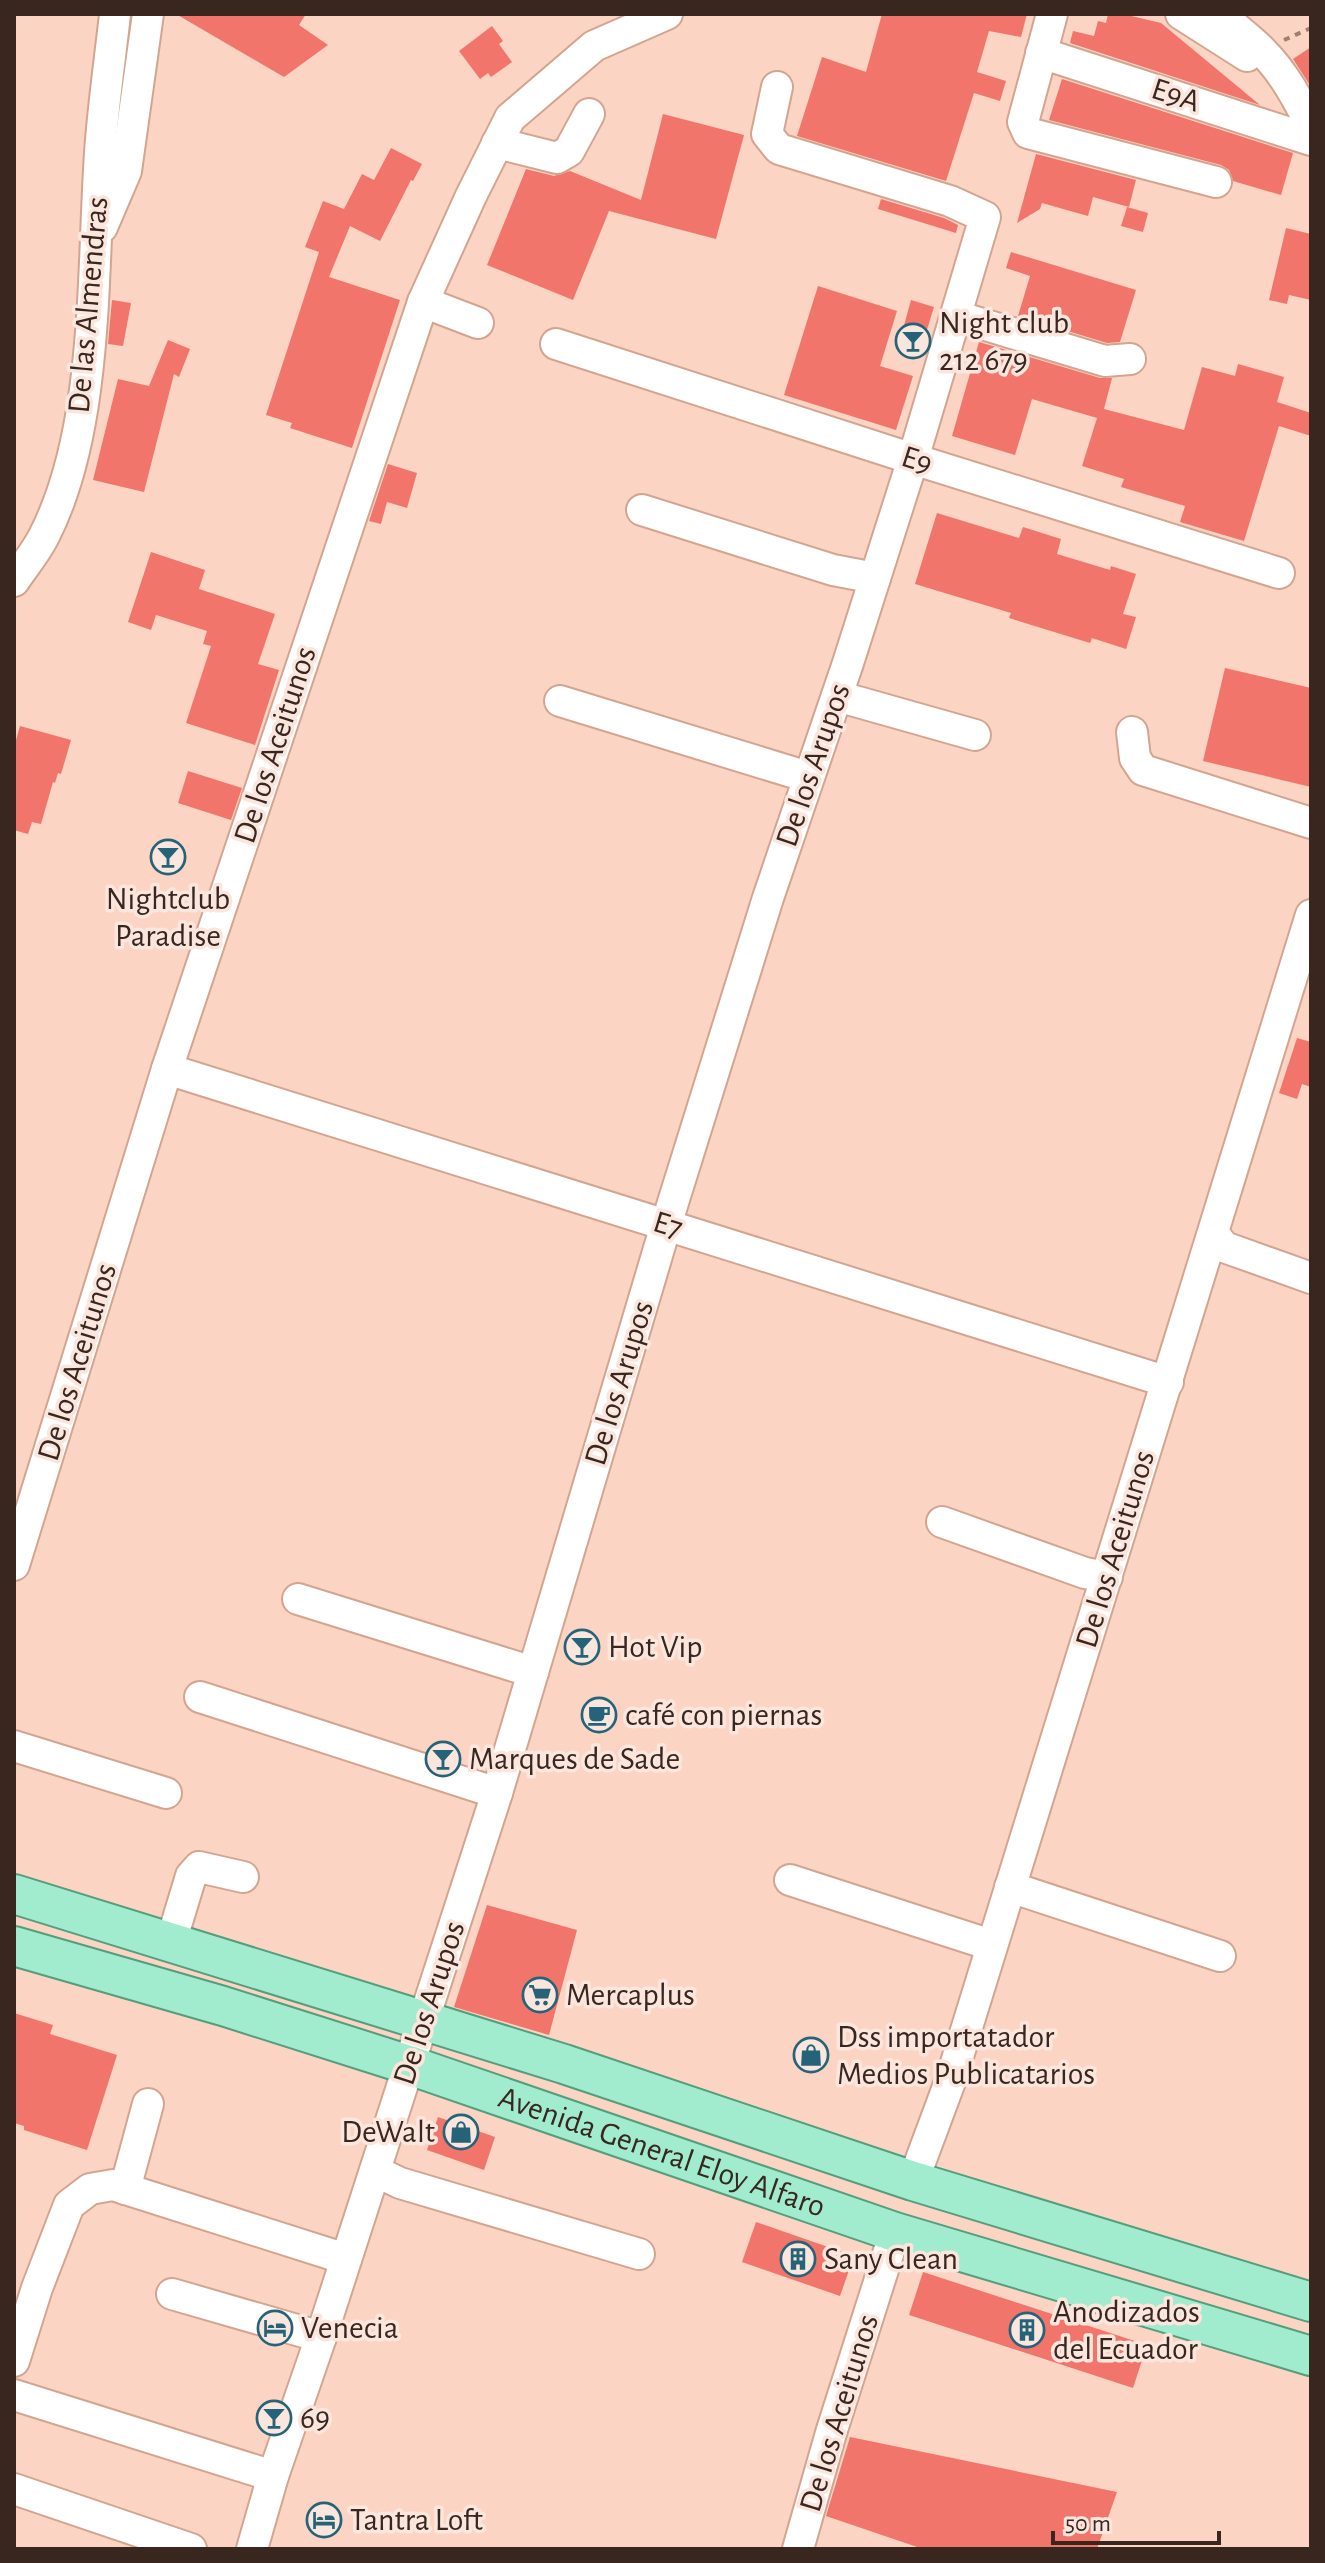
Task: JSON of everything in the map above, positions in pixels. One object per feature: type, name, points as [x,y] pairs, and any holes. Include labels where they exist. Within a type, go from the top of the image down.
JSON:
[{"type":"main road","name":"Avenida General Eloy Alfaro","points":[[14,1894],[564,2064],[913,2181],[1311,2302]]},
{"type":"main road","name":"Avenida General Eloy Alfaro","points":[[14,1946],[223,2006],[409,2065],[895,2232],[1311,2356]]},
{"type":"street","name":"De las Almendras","points":[[14,581],[44,536],[67,478],[81,414],[94,305],[100,151],[115,14]]},
{"type":"street","points":[[96,239],[126,171],[148,14]]},
{"type":"street","name":"De los Aceitunos","points":[[14,1565],[167,1069],[423,302],[510,118],[594,46],[667,14]]},
{"type":"street","points":[[1052,14],[1023,122],[1028,133],[1216,182]]},
{"type":"street","points":[[1181,14],[1289,83]]},
{"type":"street","points":[[1228,22],[1262,50],[1289,83],[1311,125]]},
{"type":"street","name":"E9A","points":[[1041,53],[1311,140]]},
{"type":"street","name":"De los Arupos","points":[[252,2549],[273,2476],[497,1793],[666,1225],[913,459],[985,217],[950,201],[779,149],[767,134],[777,87]]},
{"type":"street","points":[[497,143],[557,158],[569,151],[589,114]]},
{"type":"street","points":[[423,302],[478,323]]},
{"type":"street","points":[[956,316],[1105,361],[1130,359]]},
{"type":"street","name":"E9","points":[[556,344],[1279,573]]},
{"type":"street","points":[[642,510],[822,566],[875,578]]},
{"type":"street","points":[[837,696],[975,735]]},
{"type":"street","points":[[560,701],[808,777]]},
{"type":"street","points":[[1132,732],[1135,758],[1143,770],[1311,823]]},
{"type":"street","name":"De los Aceitunos","points":[[913,2181],[951,2079],[1311,915]]},
{"type":"street","name":"E7","points":[[167,1069],[1168,1382]]},
{"type":"street","points":[[1214,1234],[1224,1247],[1311,1278]]},
{"type":"street","points":[[942,1522],[1085,1573],[1107,1577]]},
{"type":"street","points":[[298,1599],[533,1672]]},
{"type":"street","points":[[200,1697],[497,1793]]},
{"type":"street","points":[[14,1746],[166,1793]]},
{"type":"street","points":[[171,1942],[191,1876],[199,1867],[243,1877]]},
{"type":"street","points":[[790,1880],[991,1945]]},
{"type":"street","points":[[1010,1887],[1220,1956]]},
{"type":"street","points":[[125,2189],[148,2104]]},
{"type":"street","points":[[375,2171],[400,2183],[639,2254]]},
{"type":"street","points":[[14,2361],[37,2288],[69,2205],[90,2189],[113,2185],[346,2259]]},
{"type":"street","name":"De los Aceitunos","points":[[798,2549],[895,2232]]},
{"type":"street","points":[[172,2294],[321,2337]]},
{"type":"street","points":[[14,2395],[273,2476]]},
{"type":"street","points":[[14,2489],[191,2549]]},
{"type":"building","points":[[176,14],[306,14],[299,25],[328,45],[284,77]]},
{"type":"building","points":[[882,14],[1027,14],[1021,37],[989,31],[977,72],[1006,81],[1000,101],[974,93],[946,181],[797,136],[822,57],[866,72]]},
{"type":"building","points":[[1108,14],[1123,14],[1161,23],[1260,105],[1070,43],[1073,31],[1094,36],[1098,21],[1106,23]]},
{"type":"building","points":[[492,26],[503,41],[499,44],[512,62],[491,77],[488,73],[480,79],[459,51]]},
{"type":"building","points":[[1311,47],[1311,87],[1293,59]]},
{"type":"building","points":[[1062,79],[1293,153],[1281,195],[1233,181],[1229,170],[1221,165],[1049,120]]},
{"type":"building","points":[[663,114],[744,135],[716,239],[609,211],[573,300],[487,265],[526,169],[554,176],[570,171],[641,200]]},
{"type":"building","points":[[391,148],[422,164],[380,241],[350,226],[329,277],[400,300],[352,448],[290,428],[292,423],[266,415],[319,252],[305,247],[323,201],[344,209],[362,174],[374,180]]},
{"type":"building","points":[[1036,154],[1136,180],[1129,207],[1093,197],[1088,216],[1042,203],[1040,209],[1017,223]]},
{"type":"building","points":[[881,199],[944,218],[958,225],[956,233],[878,209]]},
{"type":"building","points":[[1127,207],[1148,213],[1143,232],[1121,226]]},
{"type":"building","points":[[1286,228],[1311,234],[1311,300],[1289,295],[1287,304],[1269,300]]},
{"type":"building","points":[[1011,252],[1136,290],[1120,342],[1107,343],[1018,316],[1030,276],[1006,268]]},
{"type":"building","points":[[818,286],[897,311],[880,366],[913,376],[896,430],[784,395]]},
{"type":"building","points":[[112,300],[131,303],[123,346],[108,344]]},
{"type":"building","points":[[911,300],[934,307],[925,336],[903,329]]},
{"type":"building","points":[[168,340],[190,349],[179,377],[174,374],[144,492],[93,480],[118,379],[149,386]]},
{"type":"building","points":[[979,342],[1100,378],[1112,378],[1104,409],[1184,430],[1202,367],[1235,376],[1238,364],[1284,377],[1277,402],[1311,413],[1311,436],[1279,426],[1244,541],[1180,522],[1185,506],[1121,487],[1124,479],[1082,466],[1097,418],[1032,399],[1015,455],[952,436]]},
{"type":"building","points":[[388,464],[417,473],[407,508],[387,502],[381,524],[369,521]]},
{"type":"building","points":[[937,513],[1019,538],[1023,527],[1061,539],[1057,554],[1110,570],[1111,566],[1136,574],[1123,614],[1136,617],[1126,649],[1092,638],[1090,643],[1009,618],[1011,613],[915,584]]},
{"type":"building","points":[[151,552],[205,570],[199,589],[275,614],[258,664],[279,670],[255,745],[186,723],[211,646],[203,644],[207,631],[156,615],[151,630],[128,622]]},
{"type":"building","points":[[1225,668],[1311,688],[1311,787],[1203,761]]},
{"type":"building","points":[[20,726],[71,740],[61,774],[58,773],[53,782],[41,824],[32,822],[28,834],[14,830],[14,747]]},
{"type":"building","points":[[188,771],[242,788],[231,820],[178,803]]},
{"type":"building","points":[[1297,1038],[1311,1042],[1311,1087],[1302,1084],[1297,1099],[1279,1093]]},
{"type":"building","points":[[487,1905],[577,1930],[549,2035],[454,2007]]},
{"type":"building","points":[[14,2013],[53,2025],[50,2034],[117,2055],[87,2150],[24,2130],[24,2126],[14,2123]]},
{"type":"building","points":[[438,2117],[495,2137],[484,2170],[427,2150]]},
{"type":"building","name":"Sany Clean","points":[[756,2222],[854,2256],[840,2296],[742,2262]]},
{"type":"building","name":"Anodizados del Ecuador","points":[[923,2272],[1147,2345],[1133,2388],[909,2315]]},
{"type":"building","points":[[850,2437],[1117,2492],[1097,2549],[923,2549],[826,2516]]},
{"type":"place","name":"Night club 212 679","points":[[913,341]]},
{"type":"place","name":"Nightclub Paradise","points":[[168,857]]},
{"type":"place","name":"Hot Vip","points":[[582,1647]]},
{"type":"place","name":"café con piernas","points":[[599,1715]]},
{"type":"place","name":"Marques de Sade","points":[[443,1759]]},
{"type":"place","name":"Mercaplus","points":[[540,1995]]},
{"type":"place","name":"Dss importatador Medios Publicatarios","points":[[811,2055]]},
{"type":"place","name":"DeWalt","points":[[461,2132]]},
{"type":"place","name":"Sany Clean","points":[[798,2259]]},
{"type":"place","name":"Venecia","points":[[275,2328]]},
{"type":"place","name":"Anodizados del Ecuador","points":[[1027,2330]]},
{"type":"place","name":"69","points":[[274,2418]]},
{"type":"place","name":"Tantra Loft","points":[[324,2520]]}]
